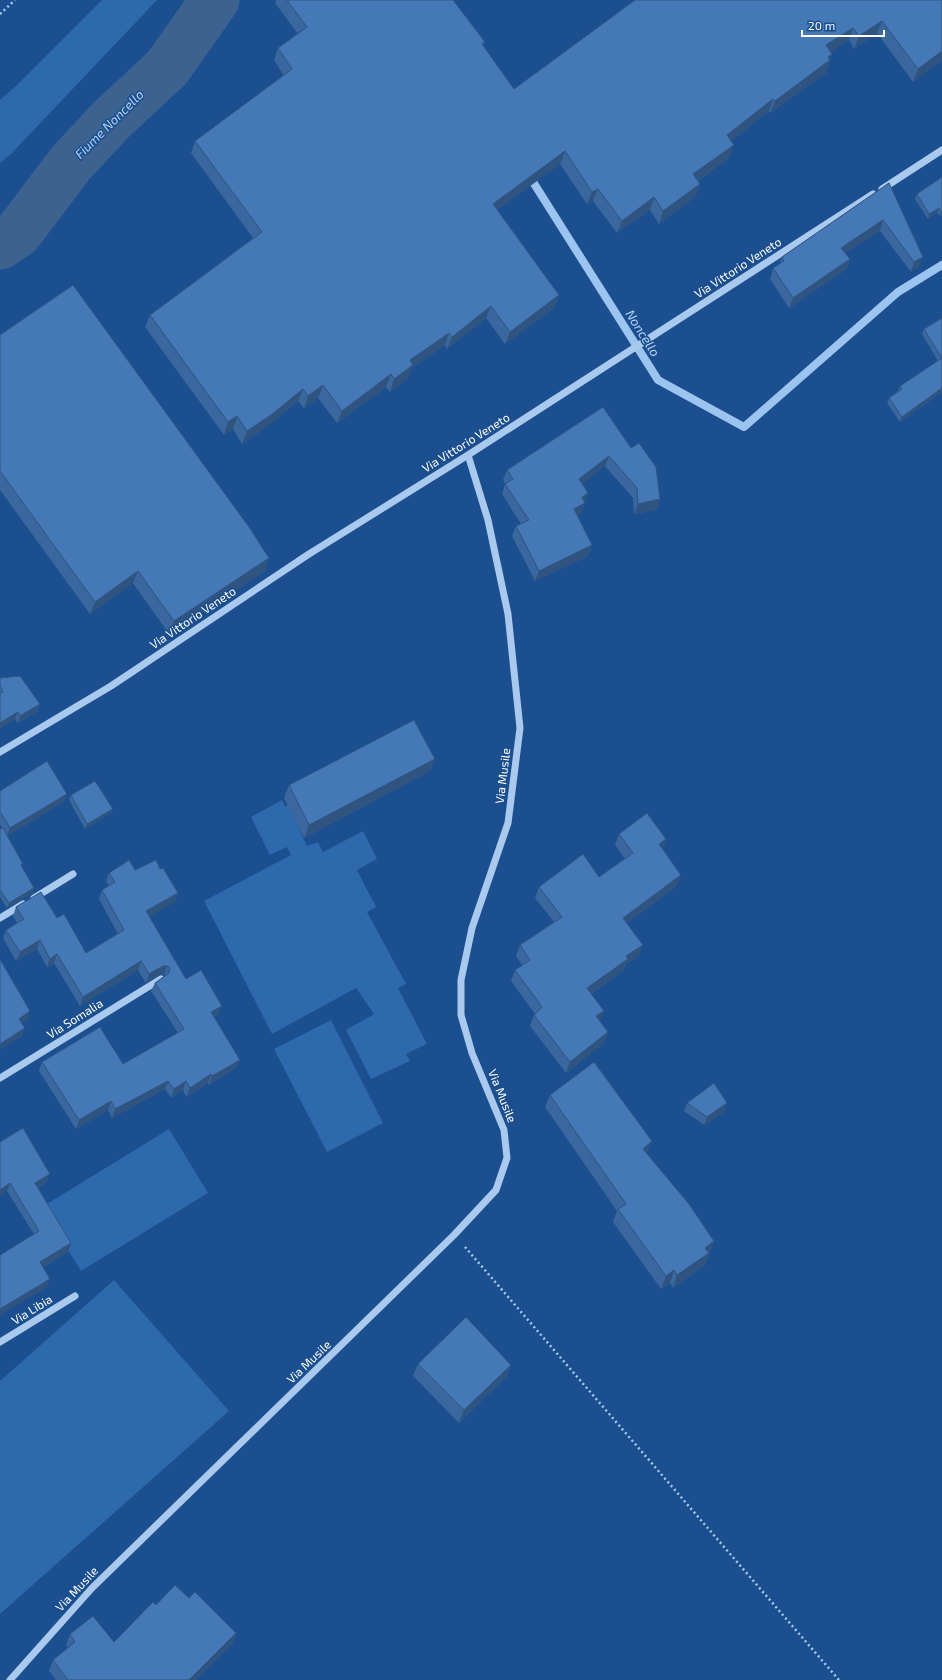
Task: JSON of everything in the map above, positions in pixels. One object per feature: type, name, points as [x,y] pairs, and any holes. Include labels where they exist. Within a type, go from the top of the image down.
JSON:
[{"type":"street","name":"Via Vittorio Veneto","points":[[0,752],[111,686],[309,554],[468,455],[942,150]]},
{"type":"street","name":"Via Musile","points":[[10,1680],[92,1588],[454,1235],[496,1190],[507,1158],[504,1130],[472,1053],[461,1015],[461,980],[472,928],[508,823],[520,728],[508,614],[488,520],[468,455]]},
{"type":"street","points":[[0,918],[73,874]]},
{"type":"street","name":"Via Somalia","points":[[0,1078],[162,979]]},
{"type":"street","name":"Via Libia","points":[[0,1342],[76,1296]]},
{"type":"path","points":[[0,14],[15,0]]},
{"type":"path","points":[[454,1235],[839,1680]]},
{"type":"shaded area","points":[[102,0],[157,0],[11,154],[0,163],[0,100]]},
{"type":"shaded area","points":[[282,800],[285,806],[288,805],[307,846],[318,842],[323,852],[363,831],[377,859],[357,870],[376,907],[367,912],[406,984],[398,988],[427,1044],[406,1054],[410,1061],[371,1079],[346,1030],[374,1014],[356,988],[272,1034],[204,901],[291,855],[287,847],[270,855],[251,817]]},
{"type":"shaded area","points":[[331,1020],[383,1123],[327,1152],[274,1049]]},
{"type":"shaded area","points":[[169,1129],[208,1193],[81,1271],[42,1207]]},
{"type":"shaded area","points":[[114,1280],[229,1411],[0,1614],[0,1381]]},
{"type":"building","points":[[287,0],[453,0],[485,42],[482,44],[514,89],[635,0],[942,0],[942,51],[918,69],[882,21],[859,36],[853,28],[826,45],[832,54],[828,57],[830,60],[775,101],[773,99],[727,135],[734,145],[693,174],[700,184],[663,211],[654,197],[622,221],[598,189],[592,192],[565,151],[493,204],[559,295],[510,332],[491,306],[452,337],[449,333],[410,360],[413,365],[394,379],[391,374],[342,411],[323,385],[308,396],[303,389],[271,415],[247,431],[237,416],[228,422],[150,315],[262,232],[195,141],[292,69],[278,48],[307,27]]},
{"type":"building","points":[[942,177],[942,212],[939,208],[929,214],[917,194]]},
{"type":"building","points":[[889,183],[923,257],[914,262],[883,220],[841,248],[850,259],[793,298],[773,268],[784,261],[782,257]]},
{"type":"building","points":[[73,285],[249,527],[269,558],[174,621],[138,571],[95,602],[0,471],[0,335]]},
{"type":"building","points":[[942,318],[942,358],[924,329]]},
{"type":"building","points":[[942,358],[942,388],[902,417],[889,398],[902,389],[900,386]]},
{"type":"building","points":[[603,407],[631,448],[639,443],[656,467],[660,499],[638,504],[637,488],[609,456],[579,479],[588,493],[582,497],[585,503],[574,509],[592,545],[539,571],[516,526],[529,520],[505,484],[513,479],[507,470]]},
{"type":"building","points":[[20,676],[40,704],[20,716],[18,712],[0,723],[0,693],[3,692],[0,686],[0,678]]},
{"type":"building","points":[[414,720],[435,759],[309,825],[289,785]]},
{"type":"building","points":[[47,761],[67,794],[10,828],[0,812],[0,791]]},
{"type":"building","points":[[95,781],[113,809],[87,824],[71,795]]},
{"type":"building","points":[[647,813],[666,839],[659,844],[681,875],[623,918],[643,945],[626,956],[628,959],[587,988],[604,1011],[596,1016],[608,1032],[570,1062],[534,1015],[542,1007],[515,970],[530,960],[520,945],[562,917],[539,887],[583,854],[599,877],[633,853],[619,834]]},
{"type":"building","points":[[3,828],[23,864],[21,865],[34,888],[9,903],[0,890],[0,829]]},
{"type":"building","points":[[129,860],[135,870],[156,860],[160,869],[163,868],[178,893],[146,911],[186,979],[201,970],[222,1006],[211,1012],[240,1060],[212,1076],[211,1074],[190,1088],[186,1081],[174,1089],[168,1081],[115,1109],[111,1101],[79,1120],[42,1062],[100,1027],[123,1064],[184,1029],[155,983],[169,973],[170,968],[163,966],[149,974],[141,961],[83,997],[57,954],[50,959],[40,940],[20,952],[6,930],[24,919],[16,907],[41,892],[57,918],[64,914],[86,953],[124,930],[102,890],[115,882],[109,873]]},
{"type":"building","points":[[0,959],[30,1011],[19,1019],[25,1028],[0,1044]]},
{"type":"building","points":[[594,1062],[652,1141],[643,1149],[689,1204],[714,1241],[705,1248],[709,1253],[677,1275],[674,1270],[666,1276],[618,1209],[626,1204],[550,1095]]},
{"type":"building","points":[[714,1083],[727,1103],[707,1117],[687,1103]]},
{"type":"building","points":[[23,1128],[50,1174],[35,1183],[71,1243],[40,1262],[50,1279],[0,1309],[0,1255],[39,1231],[10,1183],[0,1190],[0,1142]]},
{"type":"building","points":[[466,1317],[511,1365],[464,1410],[418,1364]]},
{"type":"building","points":[[175,1585],[189,1598],[195,1592],[236,1633],[189,1680],[68,1680],[53,1660],[75,1642],[70,1634],[93,1616],[114,1642],[153,1602],[156,1605]]},
{"type":"waterway","name":"Fiume Noncello","points":[[0,245],[18,233],[71,163],[112,119],[167,68],[215,0]]},
{"type":"waterway","name":"Noncello","points":[[528,174],[658,380],[744,427],[898,292],[942,265]]}]
